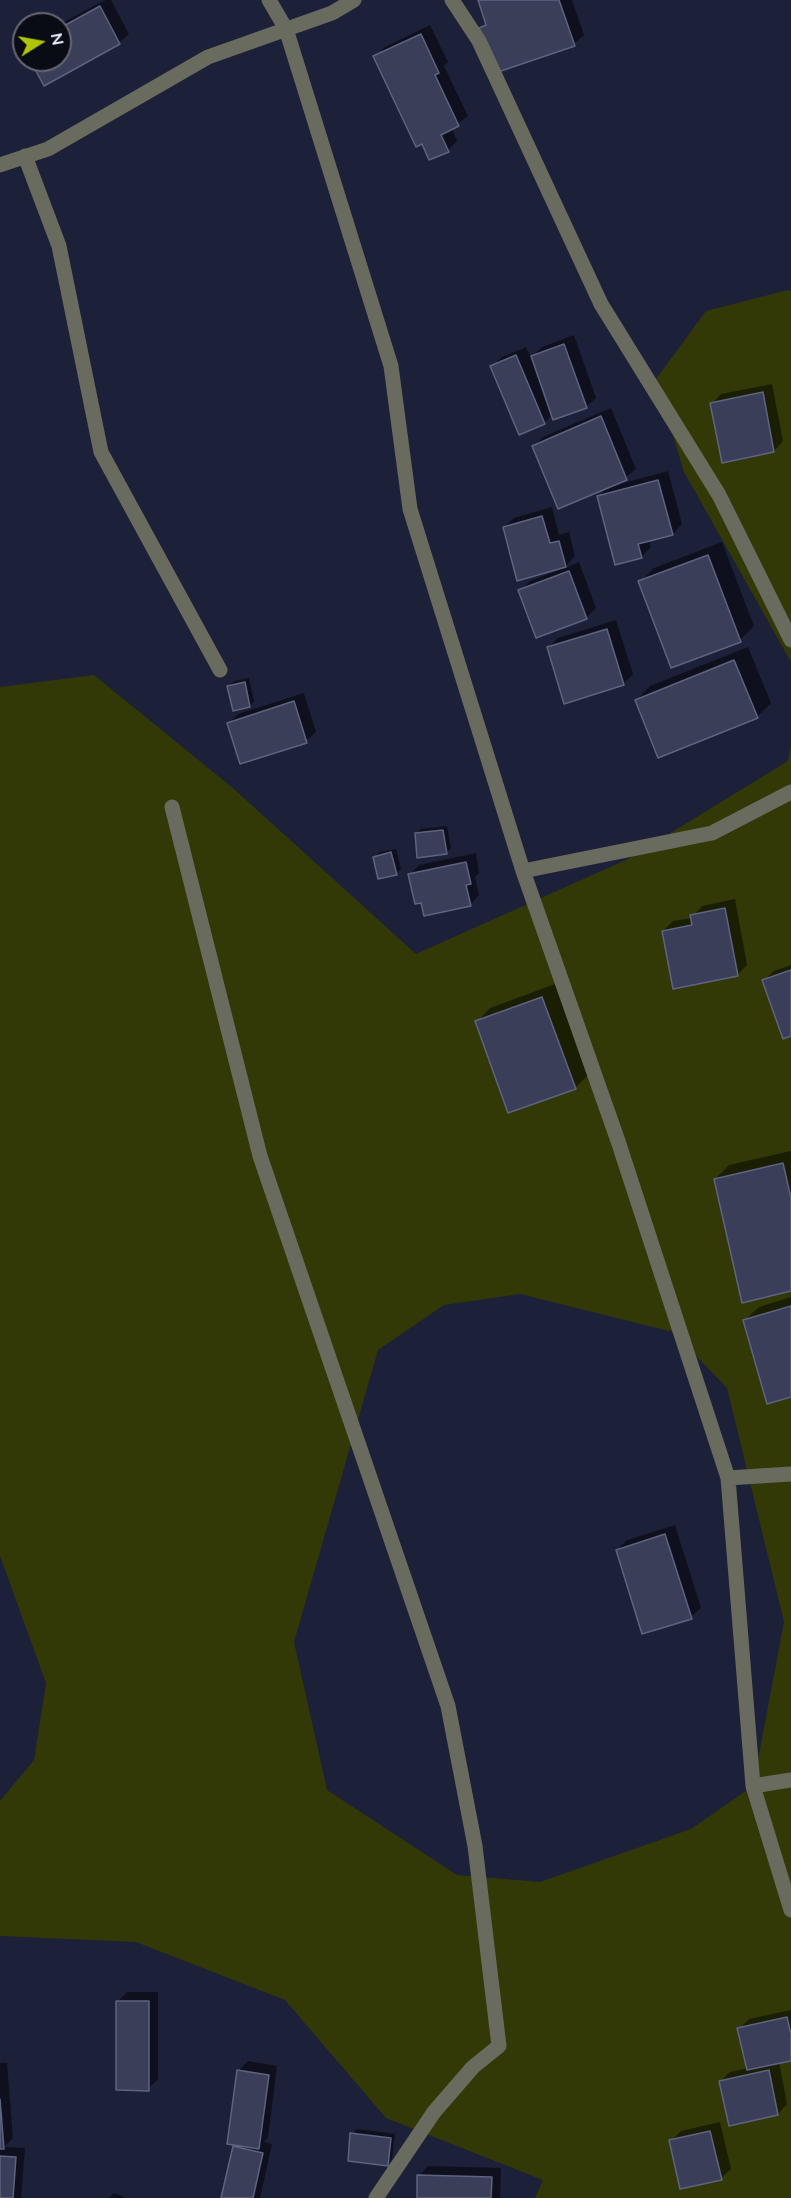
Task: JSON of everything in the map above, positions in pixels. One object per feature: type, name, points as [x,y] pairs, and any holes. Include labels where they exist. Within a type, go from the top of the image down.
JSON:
[{"type":"street","points":[[269,0],[286,29],[390,366],[410,509],[523,871],[618,1141],[728,1478],[753,1786],[791,1910]]},
{"type":"street","points":[[0,165],[48,149],[208,57],[332,13],[354,0]]},
{"type":"street","points":[[452,0],[479,41],[601,304],[719,495],[791,640]]},
{"type":"street","points":[[25,156],[59,246],[101,452],[220,670]]},
{"type":"street","points":[[523,871],[712,833],[791,792]]},
{"type":"street","points":[[172,807],[260,1156],[448,1706],[476,1846],[499,2046],[474,2067],[434,2112],[376,2198]]},
{"type":"street","points":[[728,1478],[791,1474]]},
{"type":"street","points":[[753,1786],[791,1780]]},
{"type":"green space","points":[[791,291],[791,662],[684,472],[656,379],[706,311]]},
{"type":"green space","points":[[94,675],[234,789],[416,954],[628,859],[788,761],[791,744],[791,2198],[535,2198],[543,2180],[386,2118],[285,2000],[136,1942],[0,1936],[0,1801],[34,1760],[46,1683],[0,1556],[0,687]],"holes":[[[520,1294],[673,1332],[727,1388],[784,1622],[753,1786],[691,1829],[540,1882],[457,1875],[327,1790],[294,1642],[378,1350],[444,1305]]]},
{"type":"building","points":[[478,0],[559,0],[575,46],[495,73],[479,28],[486,25]]},
{"type":"building","points":[[100,6],[120,44],[72,71],[72,21]]},
{"type":"building","points":[[421,34],[439,73],[435,75],[459,126],[441,135],[449,152],[429,160],[422,144],[416,147],[373,56]]},
{"type":"building","points":[[36,72],[69,72],[44,86]]},
{"type":"building","points":[[564,344],[587,408],[553,420],[531,356]]},
{"type":"building","points":[[516,355],[545,424],[519,435],[490,366]]},
{"type":"building","points":[[763,392],[774,452],[722,463],[710,403]]},
{"type":"building","points":[[601,416],[627,480],[558,509],[532,446]]},
{"type":"building","points":[[658,480],[673,535],[638,544],[642,558],[615,565],[597,496]]},
{"type":"building","points":[[542,516],[550,543],[559,541],[566,567],[517,581],[503,527]]},
{"type":"building","points":[[708,555],[741,642],[671,668],[638,581]]},
{"type":"building","points":[[569,571],[587,619],[536,638],[518,590]]},
{"type":"building","points":[[607,629],[624,685],[564,704],[547,647]]},
{"type":"building","points":[[734,660],[758,718],[658,758],[635,700]]},
{"type":"building","points":[[245,682],[250,707],[233,711],[227,686]]},
{"type":"building","points":[[294,701],[307,743],[240,764],[227,723]]},
{"type":"building","points":[[443,830],[447,854],[417,858],[415,833]]},
{"type":"building","points":[[391,852],[397,875],[378,879],[373,857]]},
{"type":"building","points":[[466,862],[471,884],[466,885],[471,906],[424,916],[421,903],[415,904],[408,874]]},
{"type":"building","points":[[725,908],[738,976],[673,989],[662,931],[692,925],[690,915]]},
{"type":"building","points":[[791,970],[791,1036],[783,1039],[762,980]]},
{"type":"building","points":[[542,997],[576,1089],[508,1113],[475,1021]]},
{"type":"building","points":[[783,1163],[791,1198],[791,1291],[742,1303],[714,1179]]},
{"type":"building","points":[[791,1306],[791,1397],[767,1404],[743,1320]]},
{"type":"building","points":[[665,1534],[692,1619],[642,1634],[616,1550]]},
{"type":"building","points":[[116,2001],[149,2001],[149,2091],[116,2090]]},
{"type":"building","points":[[787,2017],[791,2034],[791,2061],[747,2070],[737,2028]]},
{"type":"building","points":[[237,2070],[269,2075],[259,2149],[227,2144]]},
{"type":"building","points":[[769,2070],[778,2115],[729,2126],[719,2081]]},
{"type":"building","points":[[0,2099],[4,2149],[0,2149]]},
{"type":"building","points":[[710,2131],[722,2180],[680,2189],[669,2140]]},
{"type":"building","points":[[350,2133],[391,2138],[388,2166],[348,2161]]},
{"type":"building","points":[[233,2146],[263,2153],[253,2198],[221,2198]]},
{"type":"building","points":[[0,2156],[16,2157],[13,2198],[0,2198]]},
{"type":"building","points":[[417,2175],[492,2177],[491,2198],[417,2198]]}]
